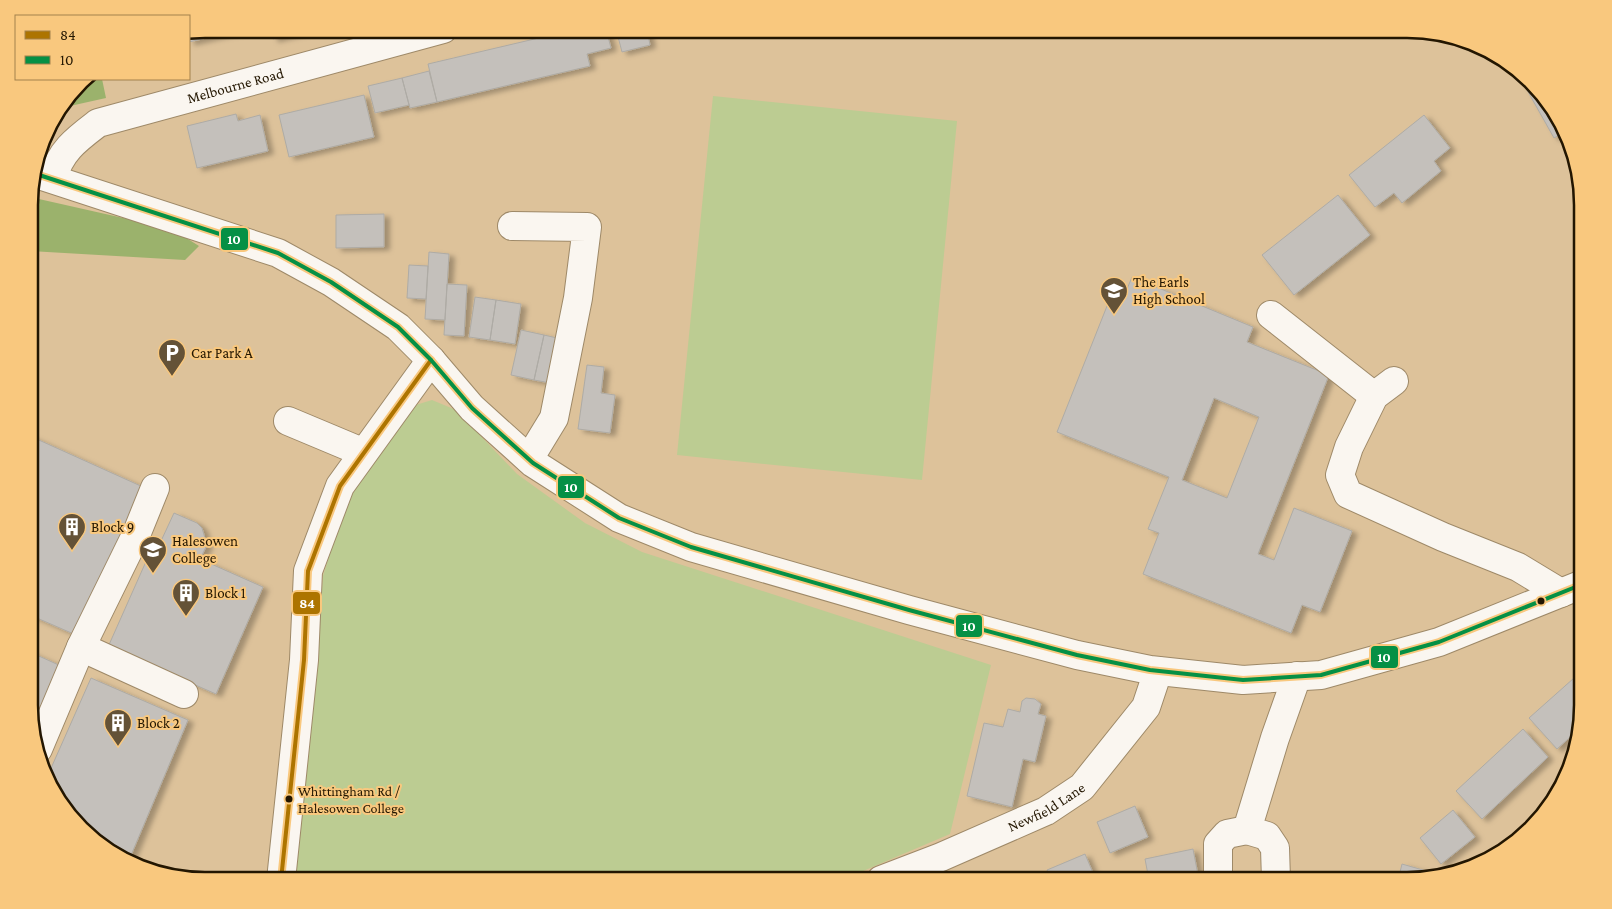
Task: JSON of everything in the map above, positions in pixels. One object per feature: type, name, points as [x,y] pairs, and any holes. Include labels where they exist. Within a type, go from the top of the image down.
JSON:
[{"type":"street","name":"Melbourne Road","points":[[43,175],[56,165],[68,146],[98,123],[410,38]]},
{"type":"street","points":[[43,175],[278,253],[331,282],[398,327],[431,360],[472,408],[529,459],[619,518],[692,547],[909,610],[1071,654],[1158,671],[1243,680],[1321,675],[1439,642],[1572,588]]},
{"type":"street","points":[[512,226],[587,227],[578,298],[554,418],[529,459]]},
{"type":"street","points":[[1272,316],[1384,388],[1349,447],[1340,475],[1348,494],[1443,537],[1572,588]]},
{"type":"street","points":[[282,872],[304,660],[308,572],[340,486],[362,452],[431,360]]},
{"type":"street","points":[[288,421],[362,452]]},
{"type":"street","points":[[42,740],[81,647],[136,535],[155,488]]},
{"type":"street","points":[[81,647],[184,694]]},
{"type":"street","name":"Newfield Lane","points":[[903,871],[1046,811],[1082,787],[1146,707],[1158,671]]},
{"type":"street","points":[[1247,830],[1275,738],[1297,676]]},
{"type":"street","points":[[1218,871],[1218,844],[1227,834],[1247,830],[1267,836],[1275,848],[1276,871]]},
{"type":"green space","points":[[93,80],[102,80],[106,98],[70,106]]},
{"type":"green space","points":[[713,96],[957,121],[922,480],[677,455]]},
{"type":"green space","points":[[38,199],[172,229],[199,246],[185,260],[38,251]]},
{"type":"green space","points":[[432,400],[456,410],[517,474],[585,523],[642,552],[991,665],[950,834],[862,871],[295,872],[310,740],[323,576],[350,487],[409,407]]},
{"type":"building","points":[[206,38],[190,42],[190,39]]},
{"type":"building","points":[[539,38],[608,38],[611,48],[587,54],[590,66],[437,102],[428,64]]},
{"type":"building","points":[[618,38],[649,38],[650,45],[622,52]]},
{"type":"building","points":[[429,71],[437,102],[410,108],[402,78]]},
{"type":"building","points":[[402,78],[409,105],[375,113],[368,86]]},
{"type":"building","points":[[1524,84],[1540,103],[1557,131],[1559,135],[1554,138]]},
{"type":"building","points":[[364,95],[374,137],[289,157],[279,115]]},
{"type":"building","points":[[236,114],[238,121],[260,115],[268,151],[197,168],[187,126]]},
{"type":"building","points":[[1424,115],[1450,148],[1434,161],[1441,171],[1402,203],[1394,193],[1375,207],[1349,175]]},
{"type":"building","points":[[1338,195],[1370,235],[1294,295],[1262,255]]},
{"type":"building","points":[[384,214],[384,247],[336,248],[336,215]]},
{"type":"building","points":[[429,252],[449,254],[445,320],[425,319]]},
{"type":"building","points":[[409,265],[428,266],[426,299],[407,298]]},
{"type":"building","points":[[1132,277],[1253,327],[1247,342],[1329,375],[1258,554],[1274,560],[1294,508],[1352,531],[1320,612],[1302,605],[1291,633],[1143,574],[1159,533],[1148,529],[1169,477],[1057,432],[1109,301],[1120,306]],"holes":[[[1214,398],[1259,417],[1227,498],[1182,480]]]},
{"type":"building","points":[[447,284],[467,285],[464,336],[444,335]]},
{"type":"building","points":[[475,297],[496,300],[490,340],[469,337]]},
{"type":"building","points":[[496,300],[521,304],[515,344],[490,340]]},
{"type":"building","points":[[521,330],[544,335],[534,380],[511,375]]},
{"type":"building","points":[[544,335],[566,340],[556,384],[534,380]]},
{"type":"building","points":[[587,365],[604,367],[601,393],[615,395],[610,433],[578,429]]},
{"type":"building","name":"Block 9","points":[[38,440],[143,487],[76,635],[38,618]]},
{"type":"building","name":"Block 1","points":[[174,513],[197,523],[202,528],[207,545],[200,559],[263,587],[216,694],[108,647],[156,539],[161,541]]},
{"type":"building","points":[[38,656],[61,666],[39,718]]},
{"type":"building","name":"Block 2","points":[[91,678],[188,720],[131,854],[103,837],[86,823],[66,797],[51,769]]},
{"type":"building","points":[[1574,678],[1574,716],[1571,736],[1557,749],[1529,718]]},
{"type":"building","points":[[1026,698],[1035,699],[1041,704],[1038,714],[1046,716],[1035,762],[1023,759],[1012,807],[967,796],[984,723],[1003,727],[1008,709],[1020,712],[1022,701]]},
{"type":"building","points":[[1523,729],[1548,757],[1482,819],[1456,791]]},
{"type":"building","points":[[1135,806],[1148,837],[1110,853],[1097,822]]},
{"type":"building","points":[[1453,810],[1475,837],[1441,864],[1420,838]]},
{"type":"building","points":[[1193,849],[1197,871],[1147,871],[1145,859]]},
{"type":"building","points":[[1085,854],[1092,871],[1048,871]]},
{"type":"building","points":[[1402,864],[1425,870],[1419,871],[1400,871]]},
{"type":"transit line","name":"10","points":[[40,175],[278,253],[331,282],[398,327],[431,360],[472,408],[533,463],[619,518],[691,547],[909,610],[1077,655],[1150,670],[1243,680],[1321,675],[1439,642],[1574,588]]},
{"type":"transit line","name":"84","points":[[282,872],[304,660],[308,571],[340,486],[431,360]]},
{"type":"place","name":"The Earls High School","points":[[1114,315]]},
{"type":"place","name":"Car Park A","points":[[172,377]]},
{"type":"place","name":"Block 9","points":[[72,551]]},
{"type":"place","name":"Halesowen College","points":[[153,574]]},
{"type":"place","name":"Block 1","points":[[186,617]]},
{"type":"place","name":"Block 2","points":[[118,747]]},
{"type":"place","name":"Whittingham Rd / Halesowen College","points":[[289,799]]}]
